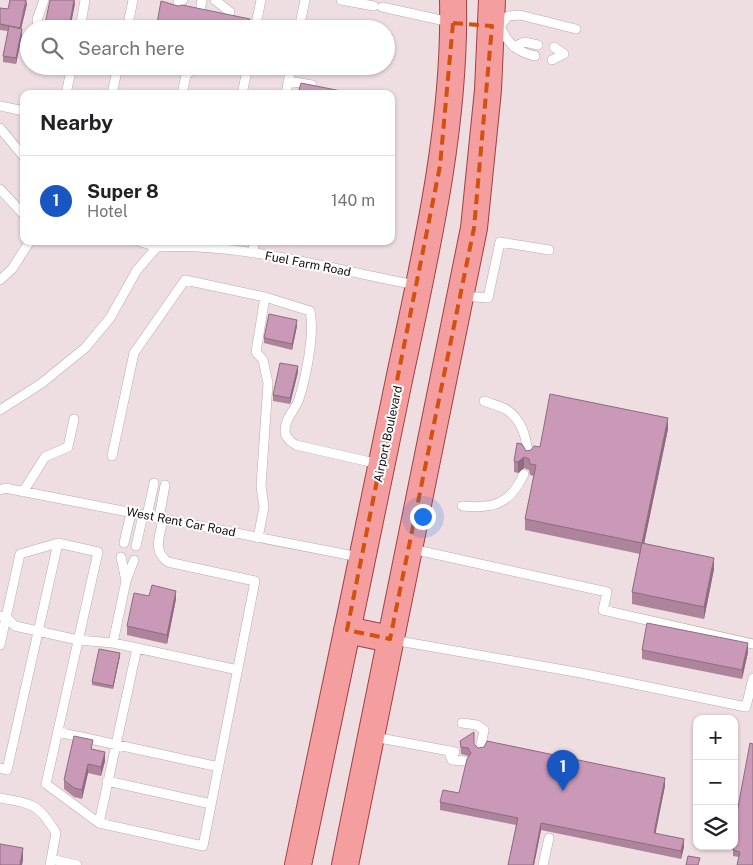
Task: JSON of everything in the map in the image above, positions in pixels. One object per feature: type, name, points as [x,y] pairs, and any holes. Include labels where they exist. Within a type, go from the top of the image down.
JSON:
[{"type":"main road","points":[[345,865],[474,228],[496,26],[492,0]]},
{"type":"main road","points":[[453,11],[496,26]]},
{"type":"main road","name":"Airport Boulevard","points":[[298,865],[419,285],[440,166],[452,63],[453,11]]},
{"type":"main road","points":[[419,285],[460,295]]},
{"type":"main road","points":[[347,630],[390,639]]},
{"type":"lane","points":[[38,20],[44,0]]},
{"type":"lane","points":[[82,20],[85,0]]},
{"type":"lane","points":[[129,20],[133,0]]},
{"type":"lane","points":[[215,0],[230,12]]},
{"type":"lane","points":[[257,20],[261,0]]},
{"type":"lane","points":[[301,20],[305,0]]},
{"type":"lane","points":[[342,0],[378,7],[453,11]]},
{"type":"lane","points":[[535,56],[522,54],[504,37],[496,26],[508,16],[520,15],[576,29]]},
{"type":"lane","points":[[514,47],[524,42],[538,45]]},
{"type":"lane","points":[[552,60],[564,54],[554,47]]},
{"type":"lane","points":[[67,90],[70,75]]},
{"type":"lane","points":[[113,90],[116,75]]},
{"type":"lane","points":[[183,90],[185,75]]},
{"type":"lane","points":[[243,90],[246,75]]},
{"type":"lane","points":[[287,90],[289,75]]},
{"type":"lane","points":[[288,81],[320,87],[319,90]]},
{"type":"lane","points":[[0,106],[20,110]]},
{"type":"lane","points":[[0,128],[20,152]]},
{"type":"lane","points":[[0,189],[20,211]]},
{"type":"lane","points":[[460,295],[488,298],[500,242],[549,250]]},
{"type":"lane","points":[[0,280],[12,269],[27,245]]},
{"type":"lane","points":[[0,410],[42,383],[85,348],[110,318],[137,270],[156,245]]},
{"type":"lane","name":"Fuel Farm Road","points":[[193,245],[252,253],[419,285]]},
{"type":"lane","points":[[252,253],[254,245]]},
{"type":"lane","points":[[112,456],[134,353],[185,280],[266,297],[304,307],[310,311],[312,320],[307,362],[298,401],[288,416],[285,432],[289,441],[296,446],[382,464]]},
{"type":"lane","points":[[258,538],[264,507],[261,486],[268,383],[263,360],[256,352],[266,297]]},
{"type":"lane","points":[[484,401],[507,410],[520,426],[527,442],[528,456]]},
{"type":"lane","points":[[23,492],[45,457],[68,447],[74,419]]},
{"type":"lane","points":[[462,506],[481,508],[495,506],[509,498],[518,487],[524,474]]},
{"type":"lane","points":[[136,546],[154,483]]},
{"type":"lane","points":[[0,645],[3,617],[20,554],[58,543],[98,552],[46,784],[99,823],[203,846],[255,581],[168,562],[161,557],[157,549],[165,485]]},
{"type":"lane","name":"West Rent Car Road","points":[[0,490],[5,488],[362,558]]},
{"type":"lane","points":[[124,543],[131,513]]},
{"type":"lane","points":[[0,768],[7,770],[58,543]]},
{"type":"lane","points":[[408,548],[607,592],[603,610],[753,644]]},
{"type":"lane","points":[[121,557],[126,581]]},
{"type":"lane","points":[[113,643],[126,581],[134,560]]},
{"type":"lane","points":[[3,617],[15,626],[78,640],[113,643],[238,670]]},
{"type":"lane","points":[[2,630],[15,626]]},
{"type":"lane","points":[[390,639],[582,673],[746,707],[753,678]]},
{"type":"lane","points":[[99,823],[136,648]]},
{"type":"lane","points":[[462,723],[477,725],[484,730],[480,750]]},
{"type":"lane","points":[[58,732],[219,767]]},
{"type":"lane","points":[[371,736],[452,751],[452,760],[465,762]]},
{"type":"lane","points":[[107,781],[212,804]]},
{"type":"lane","points":[[0,798],[30,804],[41,810],[56,833],[51,862],[77,865]]},
{"type":"lane","points":[[543,865],[549,838]]},
{"type":"highlighted area","points":[[453,23],[492,26],[474,228],[390,639],[347,630],[440,166]]},
{"type":"building","points":[[10,0],[26,0],[22,20],[20,20],[20,28],[0,24],[0,8],[8,9]]},
{"type":"building","points":[[50,0],[74,0],[70,20],[46,20]]},
{"type":"building","points":[[161,1],[178,6],[182,5],[250,19],[250,20],[158,20]]},
{"type":"building","points":[[9,26],[20,29],[16,58],[3,56]]},
{"type":"building","points":[[301,83],[336,90],[299,90]]},
{"type":"building","points":[[269,314],[297,320],[292,344],[264,338]]},
{"type":"building","points":[[280,363],[298,366],[290,398],[273,395]]},
{"type":"building","points":[[550,394],[668,418],[642,543],[525,519],[536,465],[530,464],[529,459],[524,457],[518,462],[514,461],[517,443],[522,444],[526,451],[531,450],[534,446],[540,447]]},
{"type":"building","points":[[642,543],[714,558],[704,607],[632,592]]},
{"type":"building","points":[[152,585],[176,591],[167,635],[127,626],[134,593],[149,596]]},
{"type":"building","points":[[647,623],[748,643],[742,670],[642,650]]},
{"type":"building","points":[[99,649],[120,653],[113,686],[92,682]]},
{"type":"building","points":[[474,732],[474,744],[478,748],[484,747],[487,741],[665,778],[654,833],[684,839],[681,851],[541,823],[533,865],[508,865],[518,818],[440,802],[443,790],[459,793],[467,759],[471,753],[468,748],[461,747],[460,741]]},
{"type":"building","points":[[74,736],[93,740],[91,749],[105,752],[101,767],[88,764],[82,790],[74,788],[64,780]]},
{"type":"building","points":[[750,743],[753,744],[753,865],[737,865],[740,852],[733,850],[738,850],[738,807]]},
{"type":"building","points":[[0,844],[23,848],[20,865],[0,865]]},
{"type":"building","points":[[688,856],[700,858],[698,865],[686,865]]},
{"type":"place","name":"Super 8","points":[[563,791]]}]
